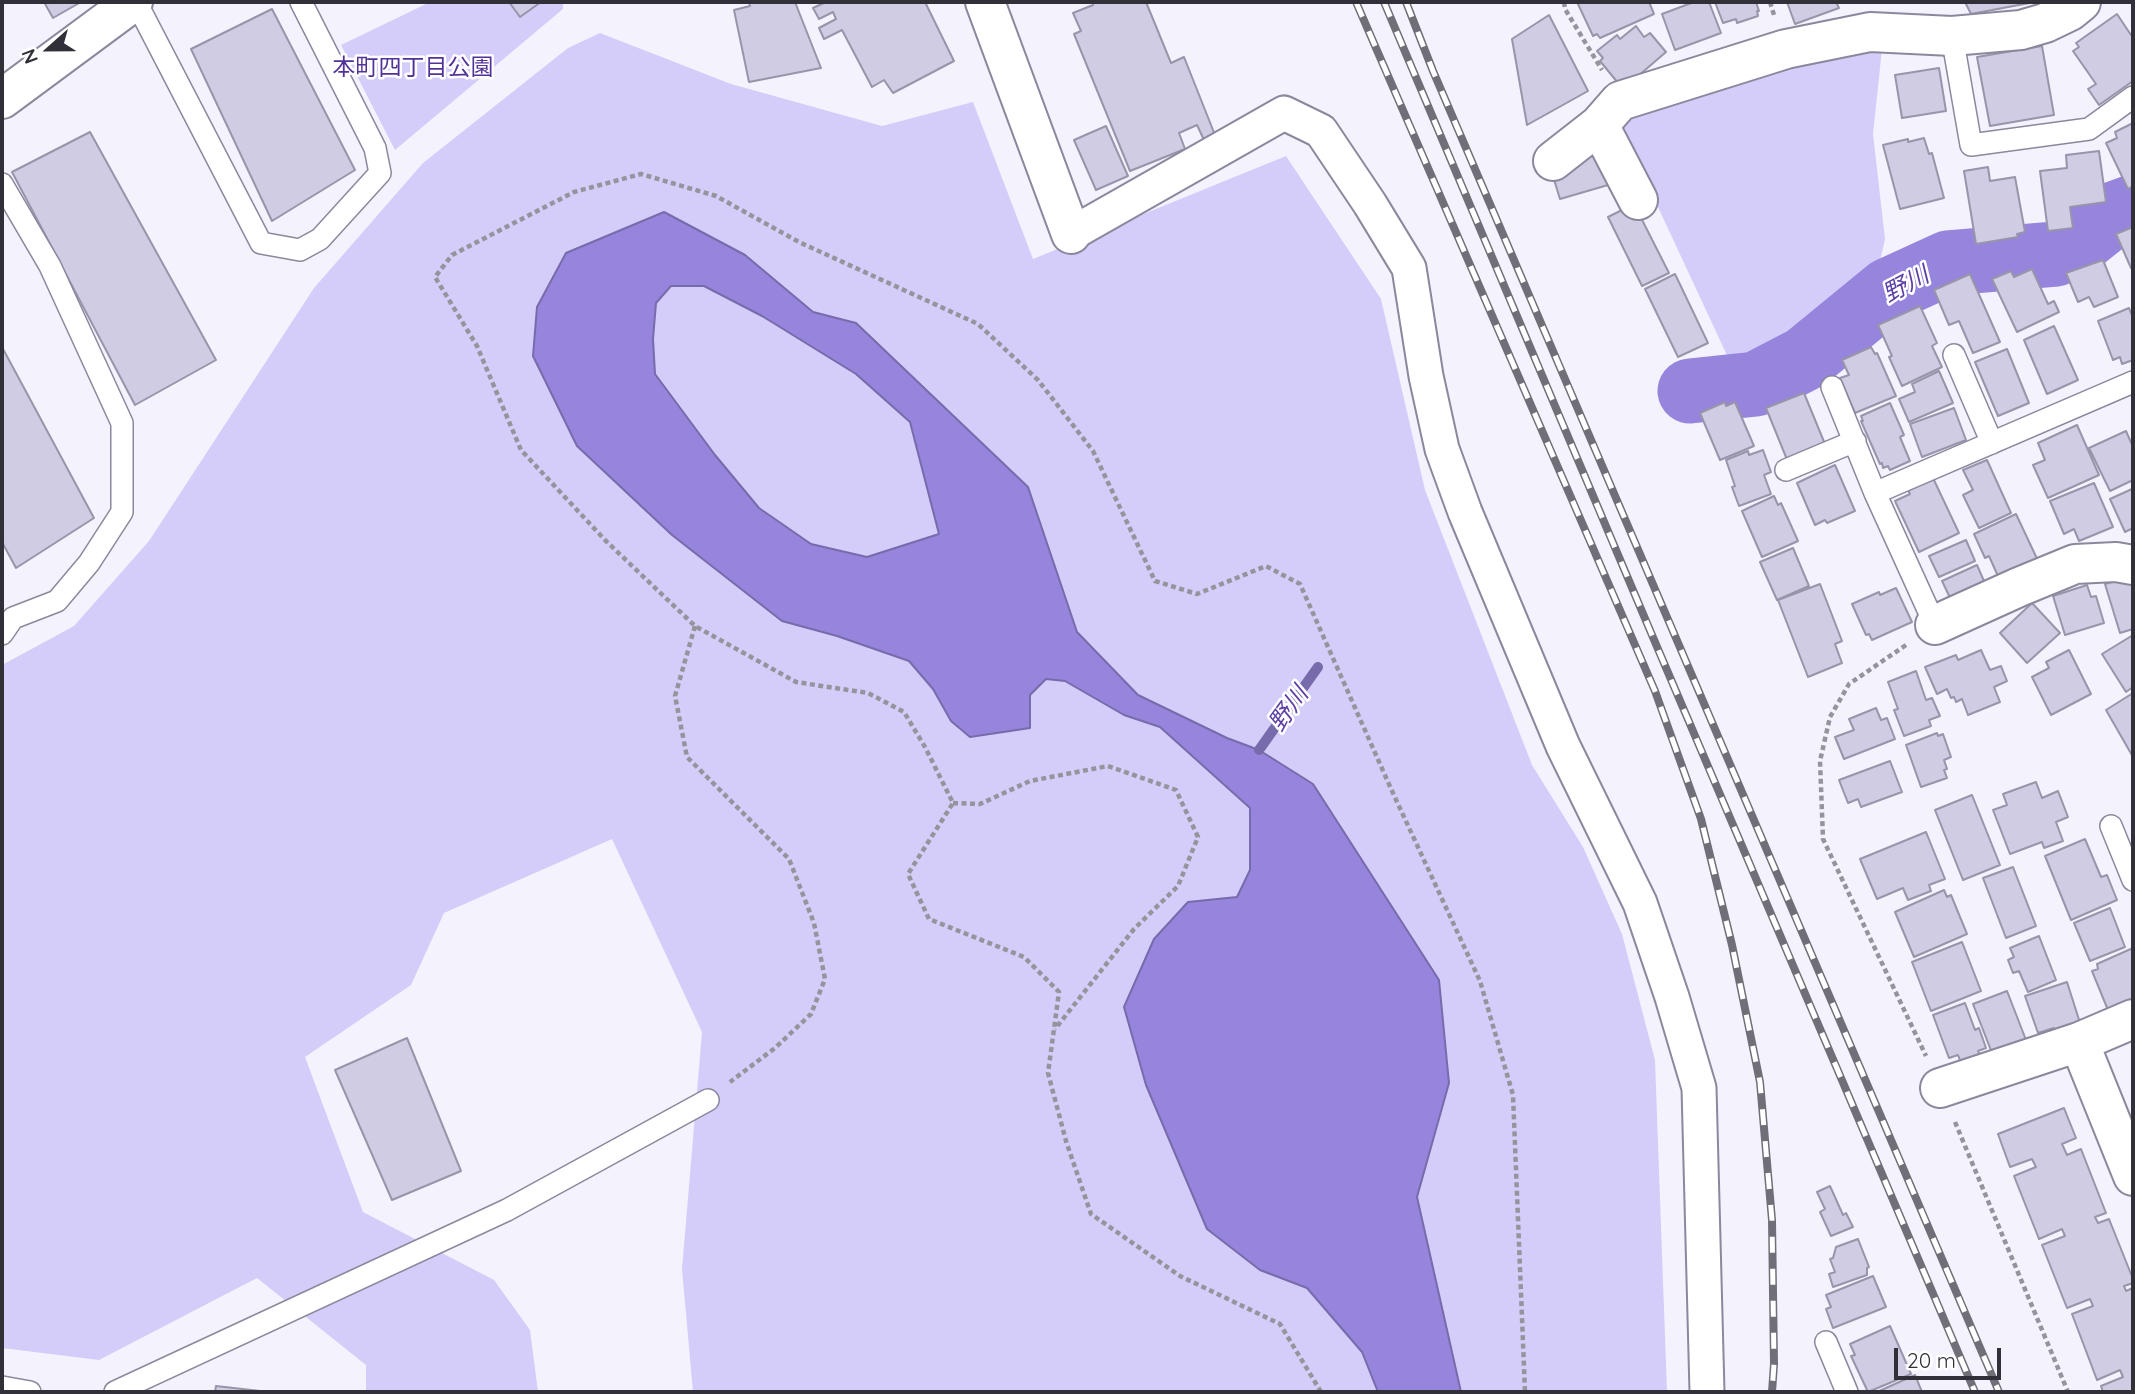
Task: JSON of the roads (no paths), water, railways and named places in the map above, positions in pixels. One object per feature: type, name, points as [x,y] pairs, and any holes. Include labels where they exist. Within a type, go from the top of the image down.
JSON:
[{"type":"street","points":[[2,99],[134,2]]},
{"type":"street","points":[[985,2],[1071,234],[1284,113],[1321,131],[1409,268],[1432,400],[1443,449],[1456,487],[1563,746],[1640,903],[1699,1088],[1707,1392]]},
{"type":"street","points":[[1553,160],[1610,113],[1786,49],[1870,32],[1952,36],[2021,30],[2045,23],[2073,5]]},
{"type":"street","points":[[1610,113],[1638,200]]},
{"type":"street","points":[[1935,625],[2075,564],[2116,562],[2133,565]]},
{"type":"street","points":[[1940,1088],[2079,1042],[2133,1019]]},
{"type":"street","points":[[2079,1042],[2133,1175]]},
{"type":"lane","points":[[134,2],[261,243],[300,250],[320,239],[380,173],[375,148],[301,2]]},
{"type":"lane","points":[[1952,36],[1971,145],[2089,129],[2133,96]]},
{"type":"lane","points":[[2,184],[50,266],[121,423],[122,512],[89,564],[57,601],[5,619]]},
{"type":"lane","points":[[1954,355],[1992,443]]},
{"type":"lane","points":[[1832,387],[1875,493],[1935,625]]},
{"type":"lane","points":[[1875,493],[2132,387]]},
{"type":"lane","points":[[1786,470],[1855,442]]},
{"type":"lane","points":[[2111,826],[2133,880]]},
{"type":"lane","points":[[115,1392],[507,1210],[708,1100]]},
{"type":"lane","points":[[1826,1342],[1847,1392]]},
{"type":"lane","points":[[2,1387],[30,1392]]},
{"type":"waterway","name":"野川","points":[[1690,391],[1756,384],[1806,358],[1889,290],[1948,263],[2056,254],[2080,241],[2114,214],[2133,207]]},
{"type":"waterway","name":"野川","points":[[1259,750],[1318,667]]},
{"type":"railway","points":[[1356,2],[1655,691],[1701,819],[1732,945],[1760,1082],[1772,1220],[1772,1392]]},
{"type":"railway","points":[[1384,2],[1975,1392]]},
{"type":"railway","points":[[1406,2],[1433,71],[1999,1392]]},
{"type":"park label","name":"本町四丁目公園","points":[[413,68]]}]
